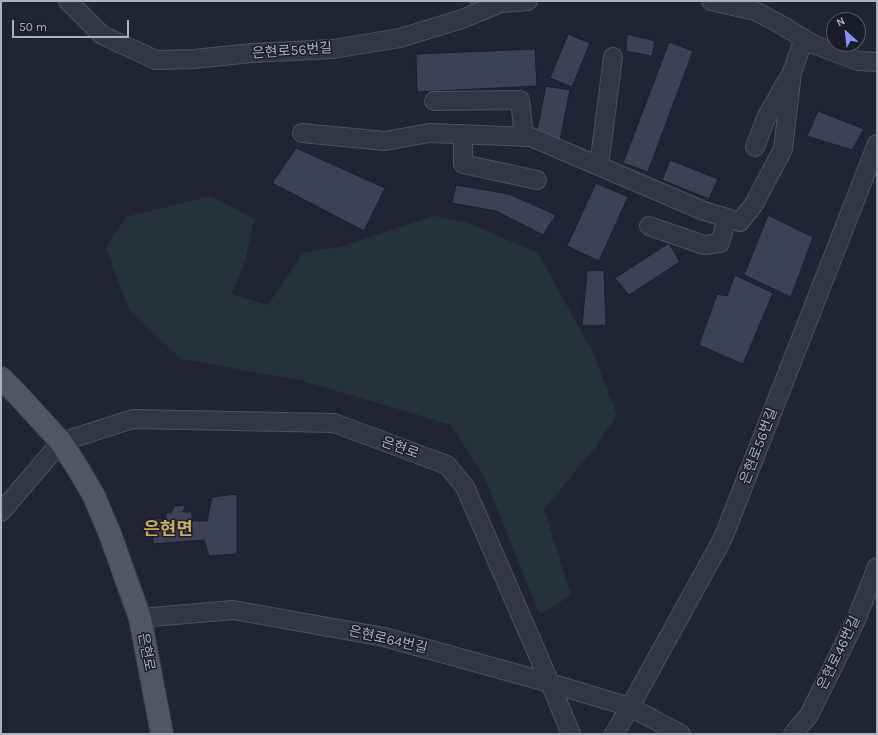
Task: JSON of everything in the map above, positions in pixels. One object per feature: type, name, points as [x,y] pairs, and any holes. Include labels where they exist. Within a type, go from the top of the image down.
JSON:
[{"type":"main road","name":"은현로","points":[[1,378],[61,442],[94,496],[110,534],[140,618],[162,734]]},
{"type":"street","name":"은현로56번길","points":[[68,1],[102,34],[156,60],[194,59],[252,53],[333,49],[400,38],[462,20],[501,3],[528,1]]},
{"type":"street","points":[[711,1],[755,11],[813,44],[858,61],[877,62]]},
{"type":"street","points":[[755,147],[766,118],[792,72],[804,38]]},
{"type":"street","points":[[599,166],[613,57]]},
{"type":"street","points":[[302,133],[385,141],[429,133],[531,137],[704,211],[740,222],[754,204],[783,149],[792,72]]},
{"type":"street","points":[[434,101],[520,100],[524,136]]},
{"type":"street","points":[[463,134],[463,164],[537,180]]},
{"type":"street","name":"은현로56번길","points":[[614,734],[723,538],[877,144]]},
{"type":"street","points":[[649,226],[704,244],[720,243],[727,218]]},
{"type":"street","name":"은현로","points":[[61,442],[134,419],[334,423],[447,465],[465,487],[571,734]]},
{"type":"street","points":[[1,512],[61,442]]},
{"type":"street","name":"은현로46번길","points":[[793,734],[809,715],[856,620],[877,567]]},
{"type":"street","name":"은현로64번길","points":[[140,618],[233,610],[384,637],[630,707]]},
{"type":"street","points":[[630,707],[681,734]]},
{"type":"shaded area","points":[[211,196],[254,219],[245,260],[232,294],[268,305],[303,253],[340,247],[434,216],[465,222],[538,253],[593,353],[617,415],[594,449],[544,509],[571,595],[540,615],[486,480],[451,425],[300,380],[181,359],[129,310],[106,248],[126,217]]},
{"type":"building","points":[[468,1],[494,1],[471,9]]},
{"type":"building","points":[[568,34],[590,43],[572,87],[550,78]]},
{"type":"building","points":[[627,34],[655,41],[652,56],[626,51]]},
{"type":"building","points":[[669,42],[693,51],[648,172],[623,163]]},
{"type":"building","points":[[535,49],[537,86],[417,92],[416,54]]},
{"type":"building","points":[[546,86],[570,90],[560,140],[536,135]]},
{"type":"building","points":[[818,111],[864,129],[852,150],[807,136]]},
{"type":"building","points":[[296,148],[385,188],[364,231],[272,183]]},
{"type":"building","points":[[670,160],[718,179],[709,199],[662,180]]},
{"type":"building","points":[[596,183],[628,197],[599,261],[567,246]]},
{"type":"building","points":[[456,185],[509,194],[556,215],[543,235],[496,211],[452,203]]},
{"type":"building","points":[[768,215],[813,237],[791,297],[744,275]]},
{"type":"building","points":[[669,243],[680,262],[629,295],[615,278]]},
{"type":"building","points":[[604,270],[606,325],[582,326],[587,271]]},
{"type":"building","points":[[735,275],[773,293],[743,364],[699,345],[717,294],[727,296]]},
{"type":"building","points":[[237,494],[237,554],[209,556],[204,540],[153,544],[154,518],[166,520],[166,513],[172,512],[174,506],[186,505],[183,512],[192,512],[192,521],[207,521],[212,497]]},
{"type":"district","name":"은현면","points":[[168,530]]}]
